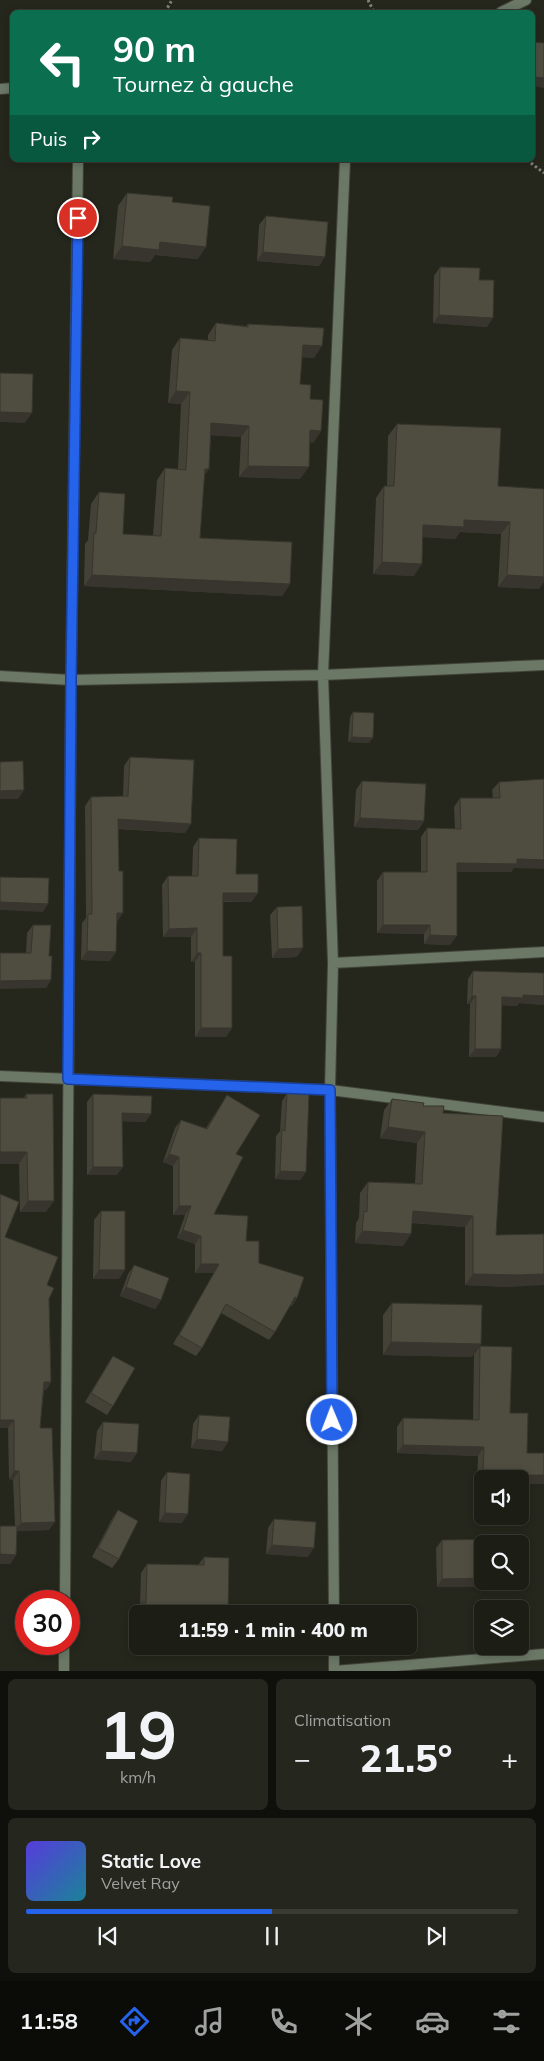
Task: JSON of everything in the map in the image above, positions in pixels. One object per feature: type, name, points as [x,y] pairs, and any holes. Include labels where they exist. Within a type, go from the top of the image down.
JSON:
[{"type":"street","points":[[505,10],[526,0]]},
{"type":"street","points":[[65,1590],[71,680],[78,162]]},
{"type":"street","points":[[334,1605],[330,1090],[333,963],[324,675],[345,162]]},
{"type":"street","points":[[0,676],[71,680],[324,675],[544,665]]},
{"type":"street","points":[[333,963],[544,952]]},
{"type":"street","points":[[0,1076],[330,1090],[544,1117]]},
{"type":"street","points":[[334,1655],[334,1671],[544,1654]]},
{"type":"street","points":[[64,1655],[64,1671]]},
{"type":"path","points":[[530,162],[544,173]]},
{"type":"building","points":[[535,42],[544,43],[544,78],[535,77]]},
{"type":"building","points":[[127,193],[173,197],[172,202],[210,206],[206,247],[160,242],[159,250],[122,246]]},
{"type":"building","points":[[266,216],[328,222],[325,257],[263,252]]},
{"type":"building","points":[[440,267],[480,268],[479,280],[494,280],[493,318],[439,315]]},
{"type":"building","points":[[216,323],[248,327],[248,324],[324,328],[322,346],[303,345],[300,384],[311,385],[310,399],[323,400],[321,431],[310,430],[309,467],[248,466],[249,426],[211,423],[209,469],[205,469],[200,538],[292,542],[290,584],[92,575],[94,533],[96,533],[99,492],[125,494],[123,534],[161,536],[165,468],[186,470],[190,392],[176,391],[180,338],[215,341]]},
{"type":"building","points":[[0,373],[33,374],[32,413],[0,412]]},
{"type":"building","points":[[397,424],[501,428],[498,486],[544,489],[544,577],[507,575],[510,522],[464,520],[464,527],[423,525],[422,564],[382,562],[384,486],[394,486]]},
{"type":"building","points":[[353,712],[374,713],[373,738],[352,737]]},
{"type":"building","points":[[130,757],[194,760],[191,824],[118,819],[119,871],[123,871],[123,913],[117,913],[116,952],[87,951],[88,914],[92,914],[91,797],[128,796]]},
{"type":"building","points":[[23,761],[24,790],[0,791],[0,762]]},
{"type":"building","points":[[544,779],[544,860],[517,859],[517,864],[457,863],[457,936],[430,935],[430,925],[383,925],[383,872],[427,872],[427,828],[461,829],[460,798],[500,798],[499,782]]},
{"type":"building","points":[[362,781],[426,784],[424,821],[360,818]]},
{"type":"building","points":[[199,838],[237,839],[236,874],[258,874],[258,893],[223,893],[223,956],[232,956],[232,1028],[201,1028],[201,953],[197,953],[197,928],[169,929],[168,876],[198,876]]},
{"type":"building","points":[[0,877],[49,878],[48,904],[0,902]]},
{"type":"building","points":[[302,906],[303,948],[278,949],[277,907]]},
{"type":"building","points":[[33,925],[51,925],[49,956],[52,956],[51,980],[0,981],[0,953],[31,953]]},
{"type":"building","points":[[473,971],[544,973],[544,996],[502,997],[501,1049],[475,1049],[476,996],[472,996]]},
{"type":"building","points":[[287,1093],[309,1094],[306,1172],[280,1171],[282,1129],[285,1131]]},
{"type":"building","points":[[26,1094],[53,1094],[54,1201],[28,1201],[27,1152],[0,1152],[0,1098],[27,1098]]},
{"type":"building","points":[[93,1094],[152,1096],[151,1114],[122,1113],[123,1167],[93,1167]]},
{"type":"building","points":[[227,1095],[260,1115],[236,1154],[243,1157],[214,1214],[248,1216],[246,1241],[259,1241],[259,1263],[304,1277],[297,1298],[295,1297],[275,1332],[226,1304],[202,1348],[179,1335],[219,1264],[201,1264],[201,1236],[183,1230],[191,1206],[179,1206],[179,1157],[169,1154],[181,1120],[207,1129]]},
{"type":"building","points":[[392,1099],[424,1103],[423,1106],[444,1106],[443,1113],[503,1116],[496,1235],[544,1234],[544,1274],[473,1274],[473,1216],[413,1211],[411,1234],[362,1231],[364,1211],[367,1212],[368,1182],[422,1184],[425,1132],[388,1127]]},
{"type":"building","points":[[0,1194],[19,1202],[5,1237],[58,1257],[47,1285],[54,1288],[49,1299],[51,1382],[44,1382],[40,1428],[52,1428],[55,1522],[21,1523],[19,1471],[14,1471],[14,1420],[0,1420]]},
{"type":"building","points":[[101,1211],[125,1211],[125,1270],[99,1270]]},
{"type":"building","points":[[134,1265],[169,1278],[161,1300],[126,1287]]},
{"type":"building","points":[[392,1303],[482,1305],[481,1344],[391,1342]]},
{"type":"building","points":[[480,1346],[512,1347],[510,1413],[528,1413],[527,1453],[544,1453],[544,1475],[529,1475],[529,1470],[483,1470],[484,1447],[403,1445],[403,1418],[479,1420]]},
{"type":"building","points":[[113,1356],[135,1368],[113,1406],[91,1393]]},
{"type":"building","points":[[199,1415],[230,1417],[228,1442],[197,1439]]},
{"type":"building","points":[[103,1422],[139,1424],[137,1453],[101,1451]]},
{"type":"building","points":[[167,1472],[190,1474],[188,1514],[165,1513]]},
{"type":"building","points":[[118,1510],[138,1521],[119,1559],[98,1548]]},
{"type":"building","points":[[274,1519],[316,1522],[314,1548],[272,1545]]},
{"type":"building","points":[[0,1526],[17,1526],[16,1555],[0,1554]]},
{"type":"building","points":[[442,1540],[474,1540],[474,1578],[442,1579]]},
{"type":"building","points":[[204,1557],[229,1558],[228,1605],[140,1605],[140,1603],[146,1603],[147,1564],[204,1565]]},
{"type":"route","points":[[78,218],[71,680],[68,1079],[330,1090],[332,1420]]}]
